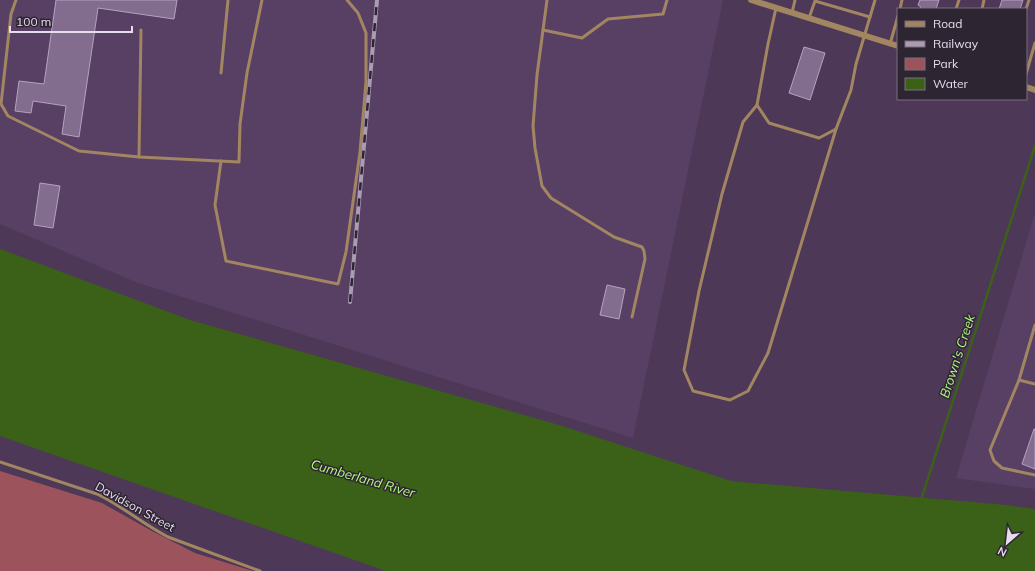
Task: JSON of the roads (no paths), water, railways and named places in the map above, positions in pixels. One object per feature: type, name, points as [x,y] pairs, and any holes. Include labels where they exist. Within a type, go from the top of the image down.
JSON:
[{"type":"street","points":[[751,0],[897,46]]},
{"type":"lane","points":[[16,0],[11,14],[2,89],[2,104],[8,116],[79,151],[139,158],[239,162],[241,117],[247,73],[262,0]]},
{"type":"lane","points":[[221,73],[228,0]]},
{"type":"lane","points":[[220,161],[215,205],[226,261],[338,284],[346,252],[360,152],[366,82],[366,33],[358,12],[347,0]]},
{"type":"lane","points":[[547,0],[537,75],[533,126],[535,148],[542,186],[552,198],[614,237],[642,247],[645,259],[632,317]]},
{"type":"lane","points":[[543,30],[582,38],[608,19],[663,14],[667,0]]},
{"type":"lane","points":[[792,13],[795,0]]},
{"type":"lane","points":[[809,18],[815,0],[870,17]]},
{"type":"lane","points":[[776,8],[757,105],[743,122],[722,194],[699,291],[684,370],[693,391],[730,400],[748,392],[768,353],[836,129],[851,90],[856,64],[875,0]]},
{"type":"lane","points":[[890,44],[897,20]]},
{"type":"lane","points":[[139,158],[141,30]]},
{"type":"lane","points":[[1027,65],[1035,43]]},
{"type":"lane","points":[[757,105],[769,123],[819,138],[836,129]]},
{"type":"lane","points":[[1035,325],[1019,380],[990,450],[994,461],[1002,468],[1035,475]]},
{"type":"lane","points":[[1019,380],[1035,384]]},
{"type":"lane","name":"Davidson Street","points":[[0,462],[97,494],[168,537],[260,571]]},
{"type":"water","name":"Cumberland River","points":[[0,249],[190,320],[559,425],[731,481],[1006,505],[1035,509],[1035,571],[386,571],[0,436]]},
{"type":"waterway","name":"Brown's Creek","points":[[921,500],[1035,146]]},
{"type":"railway","points":[[350,302],[377,0]]}]
